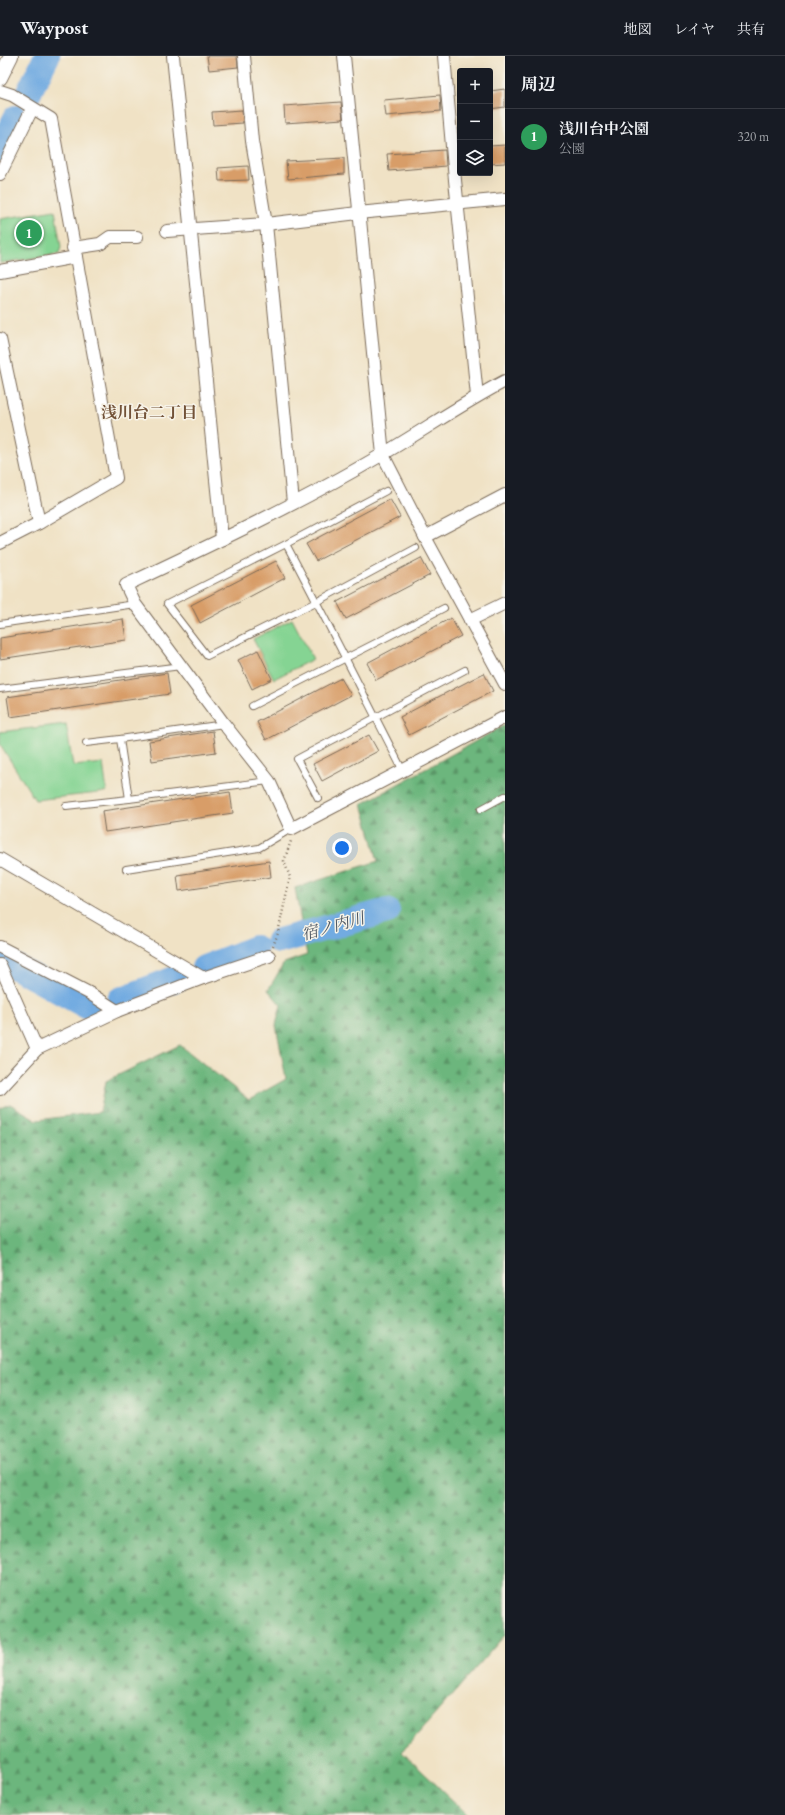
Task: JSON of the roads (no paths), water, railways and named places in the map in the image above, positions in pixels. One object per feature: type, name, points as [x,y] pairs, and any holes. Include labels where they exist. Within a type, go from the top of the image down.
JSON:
[{"type":"street","points":[[0,78],[11,56]]},
{"type":"street","points":[[173,56],[222,539]]},
{"type":"street","points":[[244,56],[252,141],[266,224],[293,503]]},
{"type":"street","points":[[344,56],[358,213],[383,454],[425,537],[505,684]]},
{"type":"street","points":[[444,56],[477,396]]},
{"type":"street","points":[[0,91],[12,96],[51,120],[116,478],[0,544]]},
{"type":"street","points":[[0,174],[32,108]]},
{"type":"street","points":[[167,231],[266,224],[358,213],[505,199]]},
{"type":"street","points":[[0,271],[75,253],[100,244],[110,237],[137,237]]},
{"type":"street","points":[[0,339],[39,523]]},
{"type":"street","points":[[505,381],[477,396],[383,454],[293,503],[126,585],[135,604],[224,724],[269,781],[291,829],[505,717]]},
{"type":"street","points":[[425,537],[505,495]]},
{"type":"street","points":[[470,620],[505,602]]},
{"type":"street","points":[[0,859],[203,978]]},
{"type":"street","points":[[0,947],[89,993],[117,1011]]},
{"type":"street","points":[[0,1089],[37,1048],[117,1011],[203,978],[269,956]]},
{"type":"street","points":[[0,965],[37,1048]]},
{"type":"lane","points":[[386,491],[286,544],[167,604],[207,656],[316,602],[416,548]]},
{"type":"lane","points":[[286,544],[403,771]]},
{"type":"lane","points":[[0,624],[135,604]]},
{"type":"lane","points":[[252,706],[346,660],[444,608]]},
{"type":"lane","points":[[0,689],[182,666]]},
{"type":"lane","points":[[318,798],[298,760],[465,670]]},
{"type":"lane","points":[[86,743],[224,724]]},
{"type":"lane","points":[[120,739],[129,799]]},
{"type":"lane","points":[[66,806],[269,781]]},
{"type":"lane","points":[[481,809],[505,796]]},
{"type":"lane","points":[[126,869],[259,848],[291,829]]},
{"type":"waterway","name":"宿ノ内川","points":[[28,94],[47,56]]},
{"type":"waterway","name":"宿ノ内川","points":[[0,149],[16,118]]},
{"type":"waterway","name":"宿ノ内川","points":[[279,941],[387,911]]},
{"type":"waterway","name":"宿ノ内川","points":[[204,968],[255,948]]},
{"type":"waterway","name":"宿ノ内川","points":[[10,964],[94,1010]]},
{"type":"waterway","name":"宿ノ内川","points":[[120,1000],[180,977]]},
{"type":"place","name":"浅川台中公園","points":[[29,233]]},
{"type":"district","name":"浅川台二丁目","points":[[149,412]]}]
